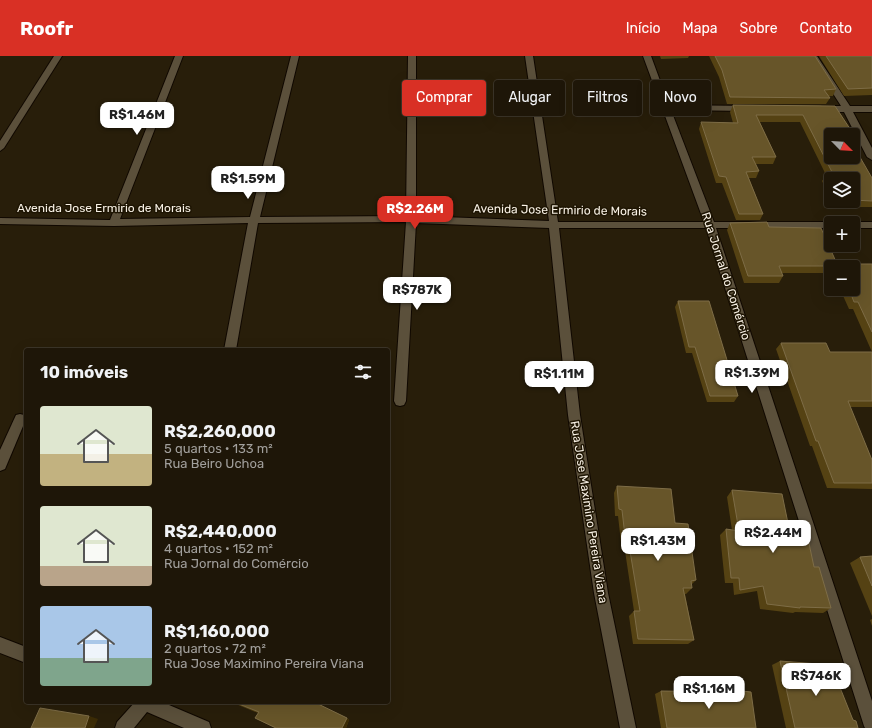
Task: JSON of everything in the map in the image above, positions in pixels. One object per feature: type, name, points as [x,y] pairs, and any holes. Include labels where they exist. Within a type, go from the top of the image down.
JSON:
[{"type":"street","points":[[0,148],[58,56]]},
{"type":"street","points":[[114,223],[179,56]]},
{"type":"street","points":[[230,348],[254,220],[295,56]]},
{"type":"street","points":[[400,401],[411,219],[412,56]]},
{"type":"street","name":"Rua Jose Maximino Pereira Viana","points":[[529,56],[554,225],[574,415],[601,593],[628,728]]},
{"type":"street","name":"Rua Jornal do Comércio","points":[[647,56],[655,80]]},
{"type":"street","points":[[813,56],[846,109],[872,157]]},
{"type":"street","points":[[711,107],[760,108]]},
{"type":"street","points":[[815,109],[872,109]]},
{"type":"street","name":"Rua Jornal do Comércio","points":[[668,116],[710,224],[872,726]]},
{"type":"street","name":"Avenida Jose Ermirio de Morais","points":[[0,221],[114,223],[411,219],[554,225],[824,225]]},
{"type":"street","points":[[860,225],[872,225]]},
{"type":"street","points":[[0,465],[20,419]]},
{"type":"street","points":[[0,645],[24,654]]},
{"type":"street","points":[[123,728],[142,704]]},
{"type":"street","points":[[149,704],[203,728]]},
{"type":"building","points":[[715,56],[815,56],[836,89],[824,90],[830,98],[730,97],[722,70]]},
{"type":"building","points":[[826,56],[872,56],[872,88],[848,89]]},
{"type":"building","points":[[733,105],[835,106],[849,128],[824,128],[824,156],[803,115],[756,115],[776,157],[752,157],[759,171],[746,172],[763,214],[739,214],[726,177],[719,176],[701,122],[738,123]]},
{"type":"building","points":[[860,157],[872,178],[872,201],[860,200],[860,172],[832,172],[828,164],[860,164]]},
{"type":"building","points":[[767,222],[769,227],[821,228],[824,235],[824,252],[832,252],[835,260],[824,260],[824,266],[779,266],[783,276],[748,276],[730,223]]},
{"type":"building","points":[[860,264],[872,264],[872,332],[858,302],[854,302],[852,296],[860,296]]},
{"type":"building","points":[[678,301],[709,301],[738,396],[710,396],[695,347],[689,347]]},
{"type":"building","points":[[781,343],[826,343],[830,352],[872,352],[872,401],[848,401],[872,460],[872,483],[834,483],[818,441],[816,441]]},
{"type":"building","points":[[617,486],[671,489],[675,523],[688,524],[696,580],[691,581],[692,588],[683,588],[694,640],[638,639],[634,611],[640,611],[629,545],[626,545],[622,510],[619,509]]},
{"type":"building","points":[[732,490],[782,494],[790,533],[807,534],[814,567],[819,567],[831,608],[800,608],[767,604],[763,586],[740,590],[739,578],[731,578],[726,529],[739,531]]},
{"type":"building","points":[[872,556],[872,586],[860,557]]},
{"type":"building","points":[[780,661],[831,665],[853,720],[856,721],[858,728],[795,728]]},
{"type":"building","points":[[732,690],[751,692],[756,728],[667,728],[661,691],[732,692]]},
{"type":"building","points":[[239,704],[318,704],[347,718],[342,728],[276,728],[255,718],[259,712]]},
{"type":"building","points":[[40,708],[89,716],[85,728],[31,728]]}]
